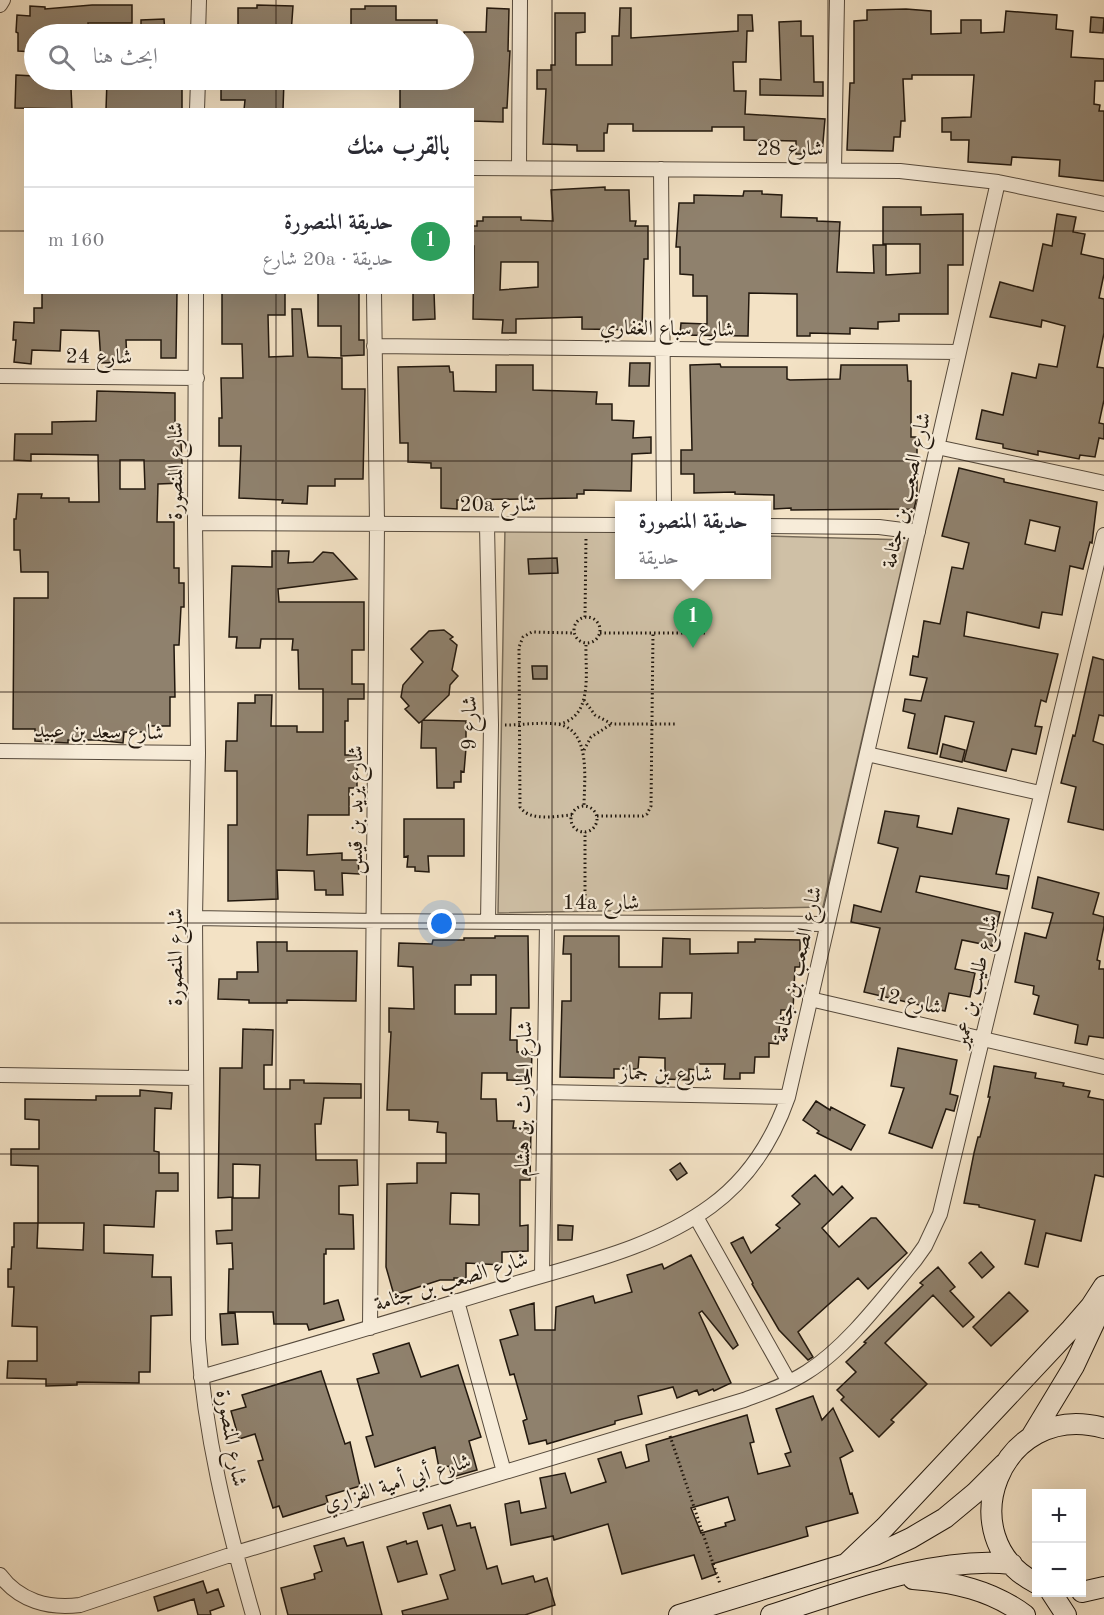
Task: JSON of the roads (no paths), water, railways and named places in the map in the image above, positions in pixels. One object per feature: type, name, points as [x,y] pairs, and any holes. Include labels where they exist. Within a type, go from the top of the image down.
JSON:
[{"type":"main road","points":[[847,1563],[885,1527],[1071,1329],[1091,1306],[1104,1286]]},
{"type":"main road","points":[[1031,1437],[1074,1366],[1104,1302]]},
{"type":"main road","points":[[679,1615],[875,1555],[945,1518],[975,1493],[1016,1449],[1031,1437],[1049,1428],[1069,1424],[1089,1424],[1104,1428]]},
{"type":"main road","points":[[1004,1464],[995,1483],[992,1504],[993,1526],[1000,1546],[1012,1564],[1032,1580]]},
{"type":"main road","points":[[771,1615],[945,1565],[969,1562],[1012,1564]]},
{"type":"main road","points":[[895,1578],[948,1582],[972,1587],[994,1596],[1025,1615]]},
{"type":"main road","points":[[1086,1591],[1104,1587]]},
{"type":"main road","points":[[1054,1597],[1066,1615]]},
{"type":"street","points":[[0,5],[3,0]]},
{"type":"street","points":[[198,24],[199,0]]},
{"type":"street","points":[[519,168],[520,0]]},
{"type":"street","points":[[834,169],[837,0]]},
{"type":"street","points":[[197,108],[198,90]]},
{"type":"street","name":"شارع 28","points":[[474,168],[900,171],[998,182],[1104,204]]},
{"type":"street","points":[[661,169],[664,501]]},
{"type":"street","name":"شارع الصعب بن جثامة","points":[[201,1377],[370,1328],[633,1246],[696,1216],[726,1194],[752,1166],[773,1134],[788,1097],[998,182]]},
{"type":"street","name":"شارع المنصورة","points":[[196,294],[195,523],[198,753],[195,918],[196,1304],[201,1377],[210,1446],[253,1615]]},
{"type":"street","name":"شارع يزيد بن قيس","points":[[370,1328],[377,524],[374,294]]},
{"type":"street","name":"شارع سباع الغفاري","points":[[374,346],[959,352]]},
{"type":"street","name":"شارع 24","points":[[0,376],[197,378]]},
{"type":"street","points":[[937,447],[1104,483]]},
{"type":"street","name":"20a شارع","points":[[195,523],[615,525]]},
{"type":"street","name":"شارع 9","points":[[487,525],[491,725],[488,922]]},
{"type":"street","points":[[771,526],[879,527],[918,532]]},
{"type":"street","name":"شارع طليب بن عمير","points":[[789,1382],[807,1372],[838,1348],[910,1267],[925,1246],[942,1206],[1104,535]]},
{"type":"street","name":"شارع سعد بن عبيد","points":[[0,751],[198,753]]},
{"type":"street","points":[[867,754],[1041,793]]},
{"type":"street","name":"14a شارع","points":[[195,918],[827,924]]},
{"type":"street","name":"شارع الحارث بن هشام","points":[[542,1275],[547,922]]},
{"type":"street","name":"شارع 12","points":[[810,999],[1104,1067]]},
{"type":"street","points":[[0,1075],[196,1078]]},
{"type":"street","name":"شارع بن جماز","points":[[544,1092],[788,1097]]},
{"type":"street","points":[[696,1216],[789,1382]]},
{"type":"street","points":[[457,1301],[504,1472]]},
{"type":"street","name":"شارع أبي أمية الفزاري","points":[[0,1575],[18,1592],[41,1604],[80,1605],[236,1553],[744,1400],[789,1382]]},
{"type":"place","name":"حديقة المنصورة","points":[[693,648]]}]
